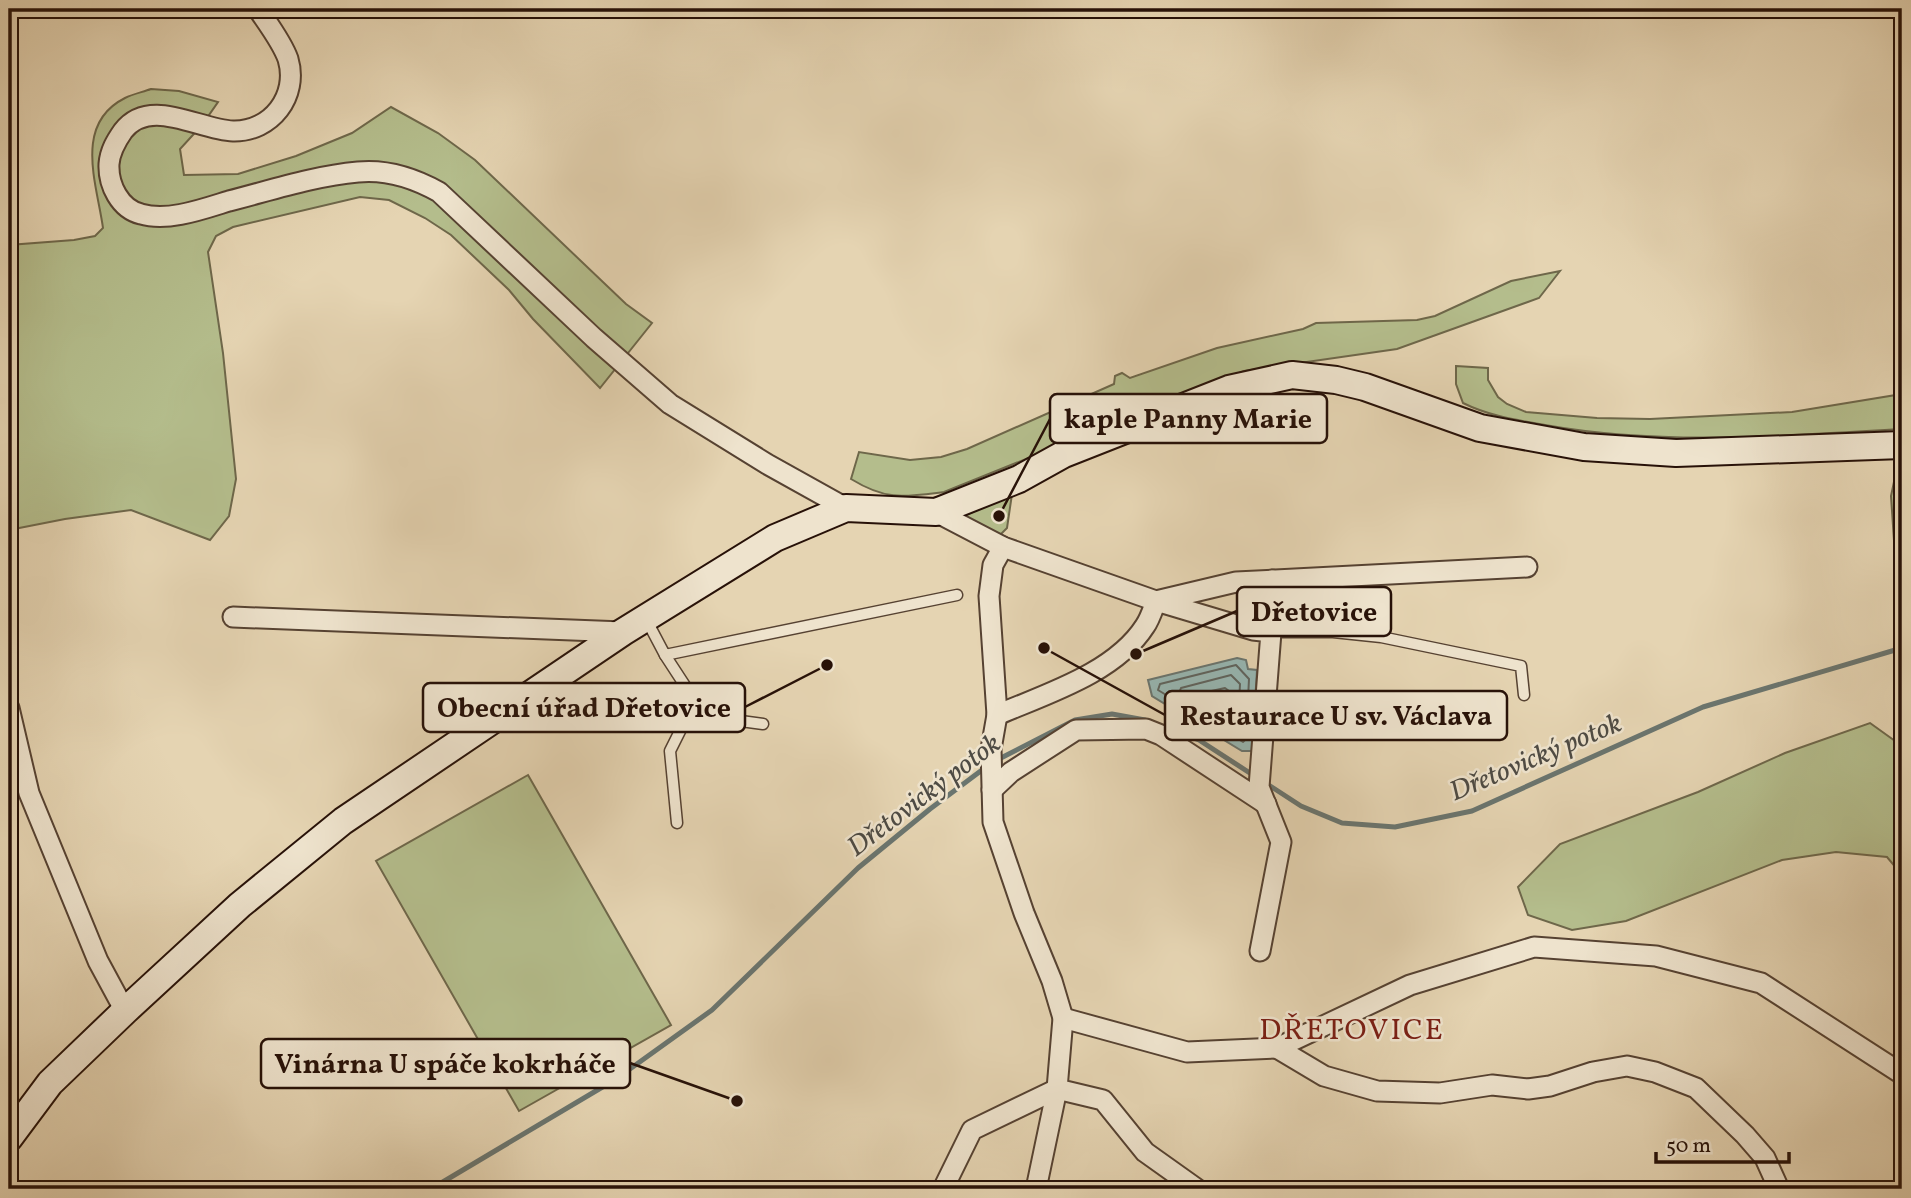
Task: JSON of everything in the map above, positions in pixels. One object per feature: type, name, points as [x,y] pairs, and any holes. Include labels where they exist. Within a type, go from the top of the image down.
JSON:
[{"type":"main road","points":[[9,1138],[50,1083],[240,905],[343,821],[634,626],[775,538],[846,508],[936,512],[1019,479],[1064,454],[1229,389],[1292,374],[1365,387],[1480,428],[1584,447],[1676,453],[1902,445]]},
{"type":"street","points":[[258,9],[288,60],[289,84],[286,100],[274,116],[257,127],[234,131],[177,117],[150,116],[128,125],[114,143],[109,164],[112,184],[122,203],[140,214],[163,216],[198,210],[323,176],[361,171],[396,173],[418,180],[439,191],[594,338],[670,404],[767,464],[846,508]]},
{"type":"street","points":[[936,512],[1003,547],[1156,601],[1253,630],[1271,632]]},
{"type":"street","points":[[1003,547],[993,565],[989,596],[997,715],[990,749],[993,822],[1063,1018],[1057,1089],[1036,1189]]},
{"type":"street","points":[[1156,601],[1236,582],[1527,567]]},
{"type":"street","points":[[1260,951],[1281,842],[1259,787],[1271,632],[1281,619],[1282,596],[1272,580]]},
{"type":"street","points":[[997,715],[1069,684],[1116,659],[1146,626],[1156,601]]},
{"type":"street","points":[[233,617],[634,626]]},
{"type":"street","points":[[9,708],[29,793],[98,961],[125,1012]]},
{"type":"street","points":[[992,782],[1076,730],[1146,729],[1161,735],[1266,804]]},
{"type":"street","points":[[1063,1018],[1187,1052],[1276,1048],[1410,985],[1534,947],[1656,956],[1761,983],[1902,1074]]},
{"type":"street","points":[[1276,1048],[1324,1076],[1377,1091],[1440,1093],[1492,1085],[1528,1089],[1627,1066],[1655,1072],[1696,1088],[1765,1158],[1779,1189]]},
{"type":"street","points":[[943,1189],[972,1130],[1057,1089],[1103,1100],[1145,1152],[1197,1189]]},
{"type":"lane","points":[[665,655],[957,595]]},
{"type":"lane","points":[[634,626],[665,655],[695,701],[726,719],[763,724]]},
{"type":"lane","points":[[1271,632],[1333,632],[1381,638],[1521,666],[1524,695]]},
{"type":"lane","points":[[677,822],[670,751],[695,701]]},
{"type":"green space","points":[[151,89],[179,91],[218,102],[180,149],[184,175],[238,174],[296,156],[352,133],[391,107],[438,133],[475,160],[626,304],[652,323],[600,388],[533,319],[509,290],[451,235],[389,200],[360,197],[233,227],[216,236],[208,252],[223,353],[236,479],[229,516],[210,540],[131,510],[9,530],[9,245],[74,240],[95,236],[103,228],[92,156],[99,123],[109,109],[125,98]]},
{"type":"green space","points":[[1560,271],[1539,298],[1397,349],[1244,371],[944,492],[896,496],[875,491],[851,479],[859,452],[910,460],[941,457],[967,449],[1114,384],[1115,376],[1122,373],[1130,378],[1217,348],[1303,329],[1316,323],[1417,320],[1435,316],[1511,281]]},
{"type":"green space","points":[[1456,366],[1488,368],[1488,380],[1498,397],[1526,412],[1650,419],[1792,412],[1902,394],[1902,429],[1723,438],[1634,435],[1545,425],[1503,417],[1463,403],[1456,384]]},
{"type":"green space","points":[[1899,458],[1902,458],[1902,616],[1899,615],[1891,496]]},
{"type":"green space","points":[[1012,494],[1007,528],[1000,535],[964,516]]},
{"type":"green space","points":[[1870,723],[1902,746],[1902,875],[1887,857],[1836,852],[1782,860],[1626,921],[1572,930],[1528,915],[1518,887],[1560,844],[1698,792],[1785,753]]},
{"type":"green space","points":[[528,775],[671,1025],[519,1111],[376,861]]},
{"type":"water","points":[[1237,658],[1246,660],[1248,669],[1257,670],[1252,751],[1242,751],[1152,696],[1148,680]]},
{"type":"waterway","name":"Dřetovický potok","points":[[1264,782],[1301,806],[1342,823],[1395,827],[1472,811],[1703,707],[1902,648]]},
{"type":"waterway","name":"Dřetovický potok","points":[[997,760],[1075,720],[1112,714],[1145,720]]},
{"type":"waterway","name":"Dřetovický potok","points":[[1164,727],[1199,740],[1256,777]]},
{"type":"waterway","name":"Dřetovický potok","points":[[431,1189],[616,1079],[712,1010],[858,868],[986,767]]},
{"type":"place","name":"kaple Panny Marie","points":[[999,516]]},
{"type":"place","name":"Restaurace U sv. Václava","points":[[1044,648]]},
{"type":"place","name":"Dřetovice","points":[[1136,654]]},
{"type":"place","name":"Obecní úřad Dřetovice","points":[[827,665]]},
{"type":"place","name":"Vinárna U spáče kokrháče","points":[[737,1101]]},
{"type":"district","name":"DŘETOVICE","points":[[1352,1029]]}]
